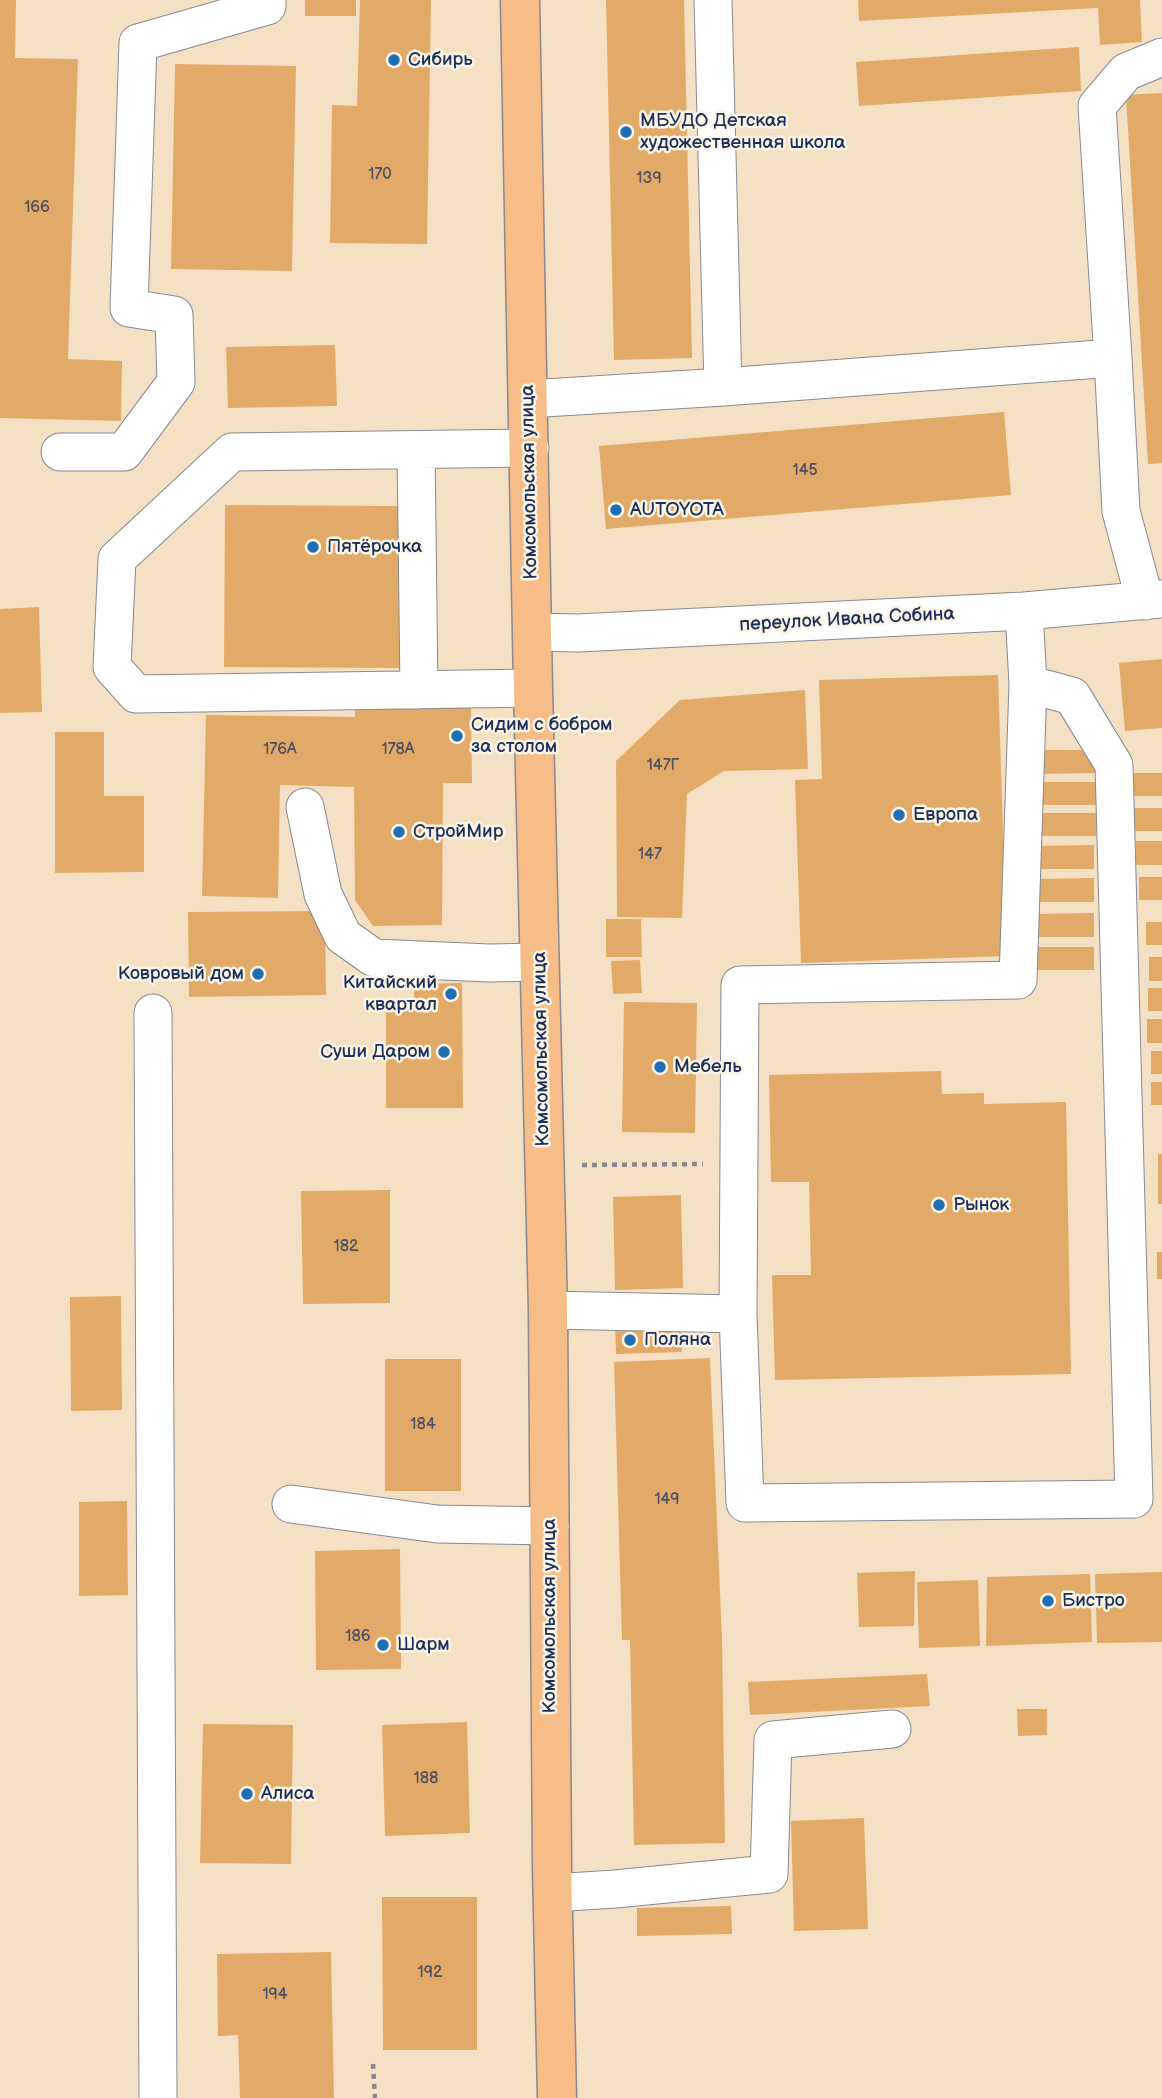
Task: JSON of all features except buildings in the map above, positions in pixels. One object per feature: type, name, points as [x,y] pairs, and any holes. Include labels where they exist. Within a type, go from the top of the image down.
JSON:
[{"type":"main road","name":"Комсомольская улица","points":[[520,0],[548,1310],[552,1892],[557,2098]]},
{"type":"street","points":[[60,452],[124,452],[176,383],[174,315],[129,308],[138,43],[267,6],[267,0]]},
{"type":"street","points":[[713,0],[723,387]]},
{"type":"street","points":[[1153,600],[1121,511],[1097,106],[1126,72],[1162,57]]},
{"type":"street","points":[[528,399],[1113,358]]},
{"type":"street","points":[[530,448],[232,452],[117,559],[113,667],[136,694],[533,688]]},
{"type":"street","points":[[416,450],[419,690]]},
{"type":"street","name":"переулок Ивана Собина","points":[[532,632],[578,633],[1024,611],[1153,600]]},
{"type":"street","points":[[1024,611],[1028,684],[1018,980],[740,985],[738,1314],[745,1503],[1148,1494],[1114,765],[1072,696],[1028,684]]},
{"type":"street","points":[[305,807],[323,894],[343,936],[374,958],[489,963],[539,962]]},
{"type":"street","points":[[153,1013],[158,2098]]},
{"type":"street","points":[[548,1310],[738,1314]]},
{"type":"street","points":[[291,1504],[437,1524],[550,1526]]},
{"type":"street","points":[[552,1892],[615,1889],[769,1874],[773,1740],[892,1728]]},
{"type":"path","points":[[545,1165],[739,1163]]},
{"type":"path","points":[[373,2064],[374,2098]]},
{"type":"place","name":"Сибирь","points":[[394,60]]},
{"type":"place","name":"МБУДО Детская художественная школа","points":[[626,132]]},
{"type":"place","name":"AUTOYOTA","points":[[616,510]]},
{"type":"place","name":"Пятёрочка","points":[[313,547]]},
{"type":"place","name":"Сидим с бобром за столом","points":[[457,736]]},
{"type":"place","name":"Европа","points":[[899,815]]},
{"type":"place","name":"СтройМир","points":[[399,832]]},
{"type":"place","name":"Ковровый дом","points":[[258,974]]},
{"type":"place","name":"Китайский квартал","points":[[451,994]]},
{"type":"place","name":"Суши Даром","points":[[444,1052]]},
{"type":"place","name":"Мебель","points":[[660,1067]]},
{"type":"place","name":"Рынок","points":[[939,1205]]},
{"type":"place","name":"Поляна","points":[[630,1340]]},
{"type":"place","name":"Бистро","points":[[1048,1601]]},
{"type":"place","name":"Шарм","points":[[383,1645]]},
{"type":"place","name":"Алиса","points":[[247,1794]]}]
